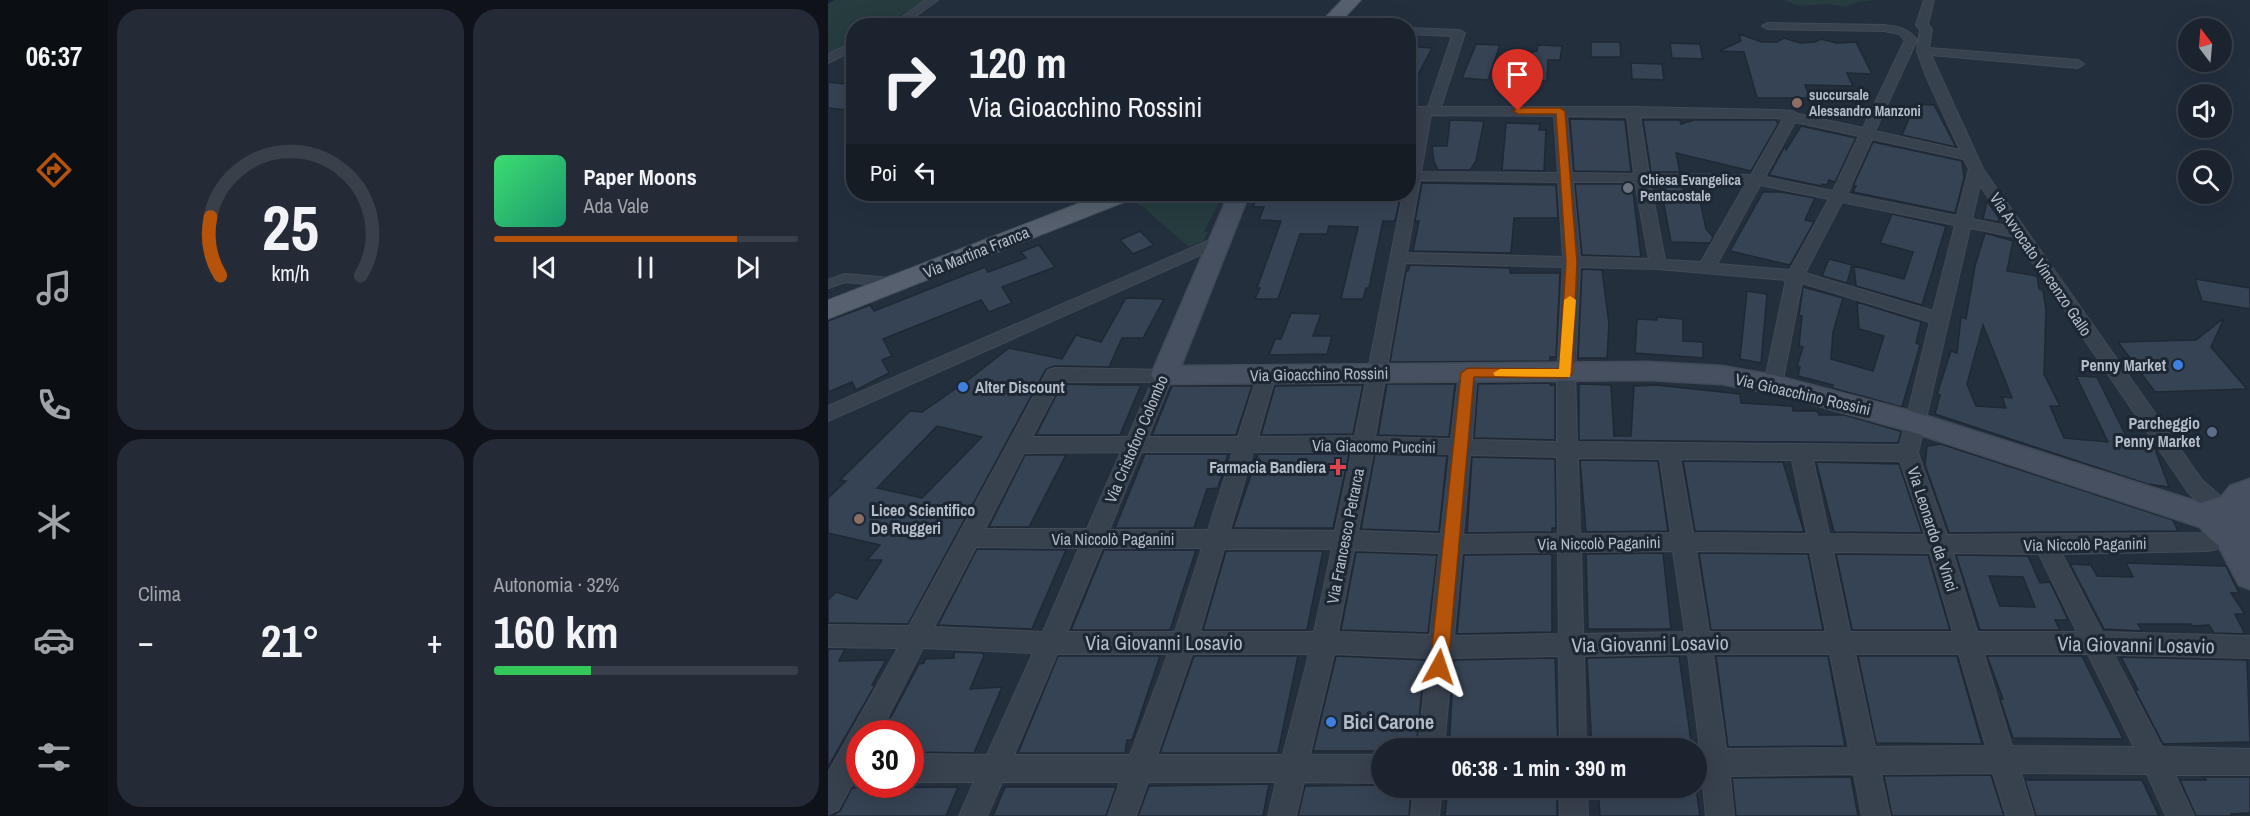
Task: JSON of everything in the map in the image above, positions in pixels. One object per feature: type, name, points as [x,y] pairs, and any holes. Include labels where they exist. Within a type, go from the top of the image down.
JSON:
[{"type":"main road","points":[[1334,18],[1352,0]]},
{"type":"main road","name":"Via Martina Franca","points":[[828,310],[1053,217],[1102,201]]},
{"type":"street","points":[[906,18],[933,0]]},
{"type":"street","name":"Via Avvocato Vincenzo Gallo","points":[[1929,0],[1922,24],[1926,29],[1923,51],[1932,76],[1973,163],[2195,486],[2234,517]]},
{"type":"street","points":[[1768,26],[1884,28],[1903,31],[1911,40],[1838,196],[1795,276],[1773,384]]},
{"type":"street","name":"Via Francesco Petrarca","points":[[1416,31],[1459,33],[1429,112],[1416,158]]},
{"type":"street","points":[[828,59],[846,49]]},
{"type":"street","points":[[1923,51],[2078,64]]},
{"type":"street","points":[[1416,111],[1633,111],[1792,115],[1867,133],[1973,163]]},
{"type":"street","points":[[1560,111],[1572,262],[1566,374],[1573,738]]},
{"type":"street","points":[[1633,111],[1642,178],[1658,264]]},
{"type":"street","points":[[1707,267],[1792,115]]},
{"type":"street","name":"Via Leonardo da Vinci","points":[[1973,163],[1963,221],[1908,453],[1939,544],[2020,816]]},
{"type":"street","points":[[1416,176],[1754,180],[2020,234]]},
{"type":"street","name":"Via Cristoforo Colombo","points":[[973,816],[1050,643],[1236,201]]},
{"type":"street","name":"Via Francesco Petrarca","points":[[1282,816],[1324,643],[1364,444],[1407,201]]},
{"type":"street","points":[[828,414],[1219,241]]},
{"type":"street","points":[[1399,258],[1658,264],[1795,276],[1939,320]]},
{"type":"street","name":"Via Gioacchino Rossini","points":[[1019,445],[1054,375],[1658,372],[1721,375],[1773,384],[1914,422],[2234,517]]},
{"type":"street","points":[[1432,738],[1468,373]]},
{"type":"street","points":[[1122,816],[1184,643],[1267,374]]},
{"type":"street","name":"Via Giacomo Puccini","points":[[1019,445],[1364,444],[1567,450],[1908,453]]},
{"type":"street","points":[[872,720],[1019,445]]},
{"type":"street","points":[[1669,451],[1699,643],[1705,738]]},
{"type":"street","points":[[1801,452],[1876,816]]},
{"type":"street","points":[[2234,517],[2250,575]]},
{"type":"street","name":"Via Niccolò Paganini","points":[[968,538],[1343,540],[1450,544],[1682,542],[2046,545],[2208,542],[2234,517]]},
{"type":"street","points":[[2046,545],[2094,644],[2156,761],[2180,816]]},
{"type":"street","name":"Via Giovanni Losavio","points":[[828,636],[1050,643],[1324,643],[1441,647],[1699,643],[1969,643],[2250,647]]},
{"type":"street","points":[[1707,763],[2002,759],[2250,762]]},
{"type":"street","points":[[1707,767],[1720,816]]},
{"type":"street","points":[[828,800],[845,768]]},
{"type":"street","points":[[924,768],[1371,769]]},
{"type":"street","points":[[1425,816],[1427,798]]},
{"type":"street","points":[[1573,798],[1574,816]]},
{"type":"lane","points":[[828,284],[845,278],[898,283]]},
{"type":"green space","points":[[828,0],[926,0],[896,18],[846,18],[846,47],[828,57]]},
{"type":"green space","points":[[1784,0],[1875,0],[1857,2],[1846,7],[1828,4],[1799,6]]},
{"type":"green space","points":[[1133,201],[1220,201],[1204,232],[1208,232],[1204,241],[1189,247]]},
{"type":"building","points":[[1739,34],[1762,42],[1777,42],[1784,38],[1800,43],[1815,42],[1821,39],[1837,43],[1856,42],[1872,74],[1847,73],[1853,86],[1805,85],[1810,98],[1757,98],[1744,52],[1719,51],[1741,41]]},
{"type":"building","points":[[1591,42],[1620,42],[1621,57],[1591,57]]},
{"type":"building","points":[[1670,43],[1700,44],[1703,59],[1672,58]]},
{"type":"building","points":[[1476,44],[1500,45],[1488,80],[1462,78]]},
{"type":"building","points":[[1538,45],[1562,46],[1560,60],[1548,60],[1547,81],[1531,81],[1531,74],[1509,59],[1537,51]]},
{"type":"building","points":[[1416,47],[1432,48],[1416,79]]},
{"type":"building","points":[[1631,63],[1662,64],[1664,80],[1632,79]]},
{"type":"building","points":[[828,82],[846,84],[846,110],[828,108]]},
{"type":"building","points":[[1915,104],[1934,105],[1956,147],[1902,135]]},
{"type":"building","points":[[1570,119],[1625,120],[1631,172],[1574,171]]},
{"type":"building","points":[[1450,120],[1484,121],[1476,161],[1470,170],[1438,170],[1434,162],[1432,146],[1447,146]]},
{"type":"building","points":[[1643,120],[1680,120],[1681,124],[1694,120],[1776,120],[1778,124],[1751,171],[1676,153],[1680,172],[1651,172]]},
{"type":"building","points":[[1506,123],[1540,124],[1539,130],[1546,130],[1544,171],[1502,170]]},
{"type":"building","points":[[1801,126],[1856,138],[1835,182],[1829,180],[1827,185],[1822,184],[1821,186],[1769,175],[1785,146],[1786,150]]},
{"type":"building","points":[[1873,142],[1962,161],[1964,178],[1955,213],[1853,192],[1856,186],[1853,186]]},
{"type":"building","points":[[1422,183],[1556,185],[1558,218],[1514,218],[1511,253],[1413,251],[1419,221],[1415,221]]},
{"type":"building","points":[[1575,184],[1632,184],[1641,257],[1582,255]]},
{"type":"building","points":[[1660,184],[1682,185],[1683,190],[1698,191],[1706,229],[1713,237],[1710,243],[1671,242]]},
{"type":"building","points":[[1763,192],[1781,192],[1815,198],[1805,220],[1814,222],[1790,265],[1730,251]]},
{"type":"building","points":[[1256,201],[1399,201],[1395,221],[1383,221],[1369,288],[1366,288],[1363,299],[1341,299],[1358,227],[1329,226],[1327,234],[1300,234],[1278,299],[1255,299],[1281,221],[1259,220],[1264,207],[1253,207]]},
{"type":"building","points":[[1987,201],[1999,218],[1998,222],[1983,219]]},
{"type":"building","points":[[1892,214],[1946,226],[1922,305],[1856,286],[1854,266],[1904,279],[1913,252],[1880,243]]},
{"type":"building","points":[[1140,231],[1154,245],[1133,254],[1120,240]]},
{"type":"building","points":[[1985,233],[2013,241],[2007,271],[2037,276],[2039,289],[2043,290],[2046,310],[2044,374],[2060,406],[2050,406],[2064,438],[2108,442],[2076,376],[2097,377],[2130,444],[2154,446],[2169,487],[2147,484],[1935,414],[1940,395],[1937,394],[1951,351],[1957,353],[1961,317],[1966,319],[1975,266]],"holes":[[[1983,325],[2012,398],[2002,397],[2006,408],[1976,406],[1967,384]]]},
{"type":"building","points":[[1039,245],[1055,267],[1002,287],[1012,303],[989,312],[981,300],[883,339],[892,356],[882,360],[889,373],[856,390],[852,382],[828,392],[828,321],[870,305],[874,311],[985,267],[988,272],[1026,258],[1021,252]]},
{"type":"building","points":[[1829,259],[1852,265],[1847,283],[1822,276]]},
{"type":"building","points":[[1410,265],[1510,268],[1510,273],[1560,273],[1556,357],[1550,357],[1550,361],[1390,362],[1406,271]]},
{"type":"building","points":[[1582,269],[1602,270],[1609,324],[1607,358],[1578,358]]},
{"type":"building","points":[[2195,279],[2250,288],[2250,309],[2202,301]]},
{"type":"building","points":[[1803,287],[1843,298],[1833,332],[1831,359],[1873,371],[1884,336],[1859,329],[1857,302],[1921,322],[1916,343],[1920,345],[1902,407],[1798,376],[1800,367],[1797,366],[1803,347],[1799,346],[1802,316],[1799,315]]},
{"type":"building","points":[[1747,291],[1767,294],[1761,363],[1740,359]]},
{"type":"building","points":[[1126,298],[1164,299],[1143,338],[1122,338],[1109,367],[1055,366],[1046,369],[908,624],[828,623],[828,600],[836,592],[857,599],[882,560],[867,560],[880,545],[828,533],[828,498],[846,481],[840,480],[910,411],[922,412],[1009,348],[1062,359],[1076,335],[1101,342]],"holes":[[[937,426],[982,437],[922,498],[877,488]]]},
{"type":"building","points":[[1291,313],[1321,314],[1313,336],[1332,336],[1327,354],[1269,355],[1275,339],[1281,339]]},
{"type":"building","points":[[1657,317],[1683,319],[1683,341],[1703,342],[1703,358],[1635,353],[1637,319],[1657,320]]},
{"type":"building","points":[[2224,318],[2211,347],[2247,389],[2155,392],[2118,342],[2196,340]]},
{"type":"building","points":[[1550,383],[1550,385],[1555,385],[1555,440],[1474,438],[1478,384]]},
{"type":"building","points":[[1062,384],[1141,385],[1120,435],[1036,435]]},
{"type":"building","points":[[1387,384],[1455,384],[1449,437],[1378,435]]},
{"type":"building","points":[[1579,384],[1611,385],[1614,436],[1631,436],[1634,386],[1656,385],[1740,394],[1741,403],[1792,406],[1793,411],[1817,411],[1819,415],[1845,415],[1901,433],[1898,443],[1579,440]]},
{"type":"building","points":[[1363,385],[1353,434],[1261,435],[1275,386]]},
{"type":"building","points":[[1172,386],[1252,386],[1236,435],[1152,435]]},
{"type":"building","points":[[1941,444],[2173,520],[2178,531],[1949,533],[1925,465],[1927,446]]},
{"type":"building","points":[[1145,454],[1228,454],[1218,488],[1207,489],[1194,528],[1115,528]]},
{"type":"building","points":[[1258,454],[1349,454],[1333,528],[1233,528]]},
{"type":"building","points":[[1375,454],[1447,456],[1439,532],[1361,529]]},
{"type":"building","points":[[1025,455],[1066,455],[1029,527],[989,527]]},
{"type":"building","points":[[1472,457],[1555,459],[1556,528],[1552,528],[1552,532],[1467,533]]},
{"type":"building","points":[[1580,460],[1658,461],[1668,531],[1586,532]]},
{"type":"building","points":[[1683,461],[1783,462],[1804,532],[1695,531]]},
{"type":"building","points":[[1816,462],[1899,464],[1922,533],[1834,532]]},
{"type":"building","points":[[977,549],[1066,550],[1032,629],[938,625]]},
{"type":"building","points":[[1104,550],[1196,550],[1170,630],[1071,630]]},
{"type":"building","points":[[1226,551],[1323,551],[1307,630],[1203,630]]},
{"type":"building","points":[[1356,552],[1437,555],[1428,633],[1341,630]]},
{"type":"building","points":[[1663,553],[1671,629],[1588,629],[1586,554]]},
{"type":"building","points":[[1699,553],[1808,554],[1823,630],[1711,630]]},
{"type":"building","points":[[1552,554],[1552,632],[1457,634],[1464,555]]},
{"type":"building","points":[[1836,554],[1928,555],[1950,630],[1852,630]]},
{"type":"building","points":[[1956,555],[2028,556],[2040,583],[2050,582],[2068,620],[2055,620],[2060,630],[1980,630]],"holes":[[[1989,576],[2023,577],[2035,607],[2000,606]]]},
{"type":"building","points":[[2126,563],[2226,566],[2239,593],[2231,593],[2245,614],[2235,614],[2245,634],[2214,633],[2209,625],[2192,626],[2191,624],[2138,624],[2142,631],[2104,629],[2070,564],[2091,565],[2097,576],[2133,577]]},
{"type":"building","points":[[828,649],[845,649],[839,661],[886,660],[855,720],[846,720],[846,736],[828,767]]},
{"type":"building","points":[[954,652],[983,653],[984,656],[970,689],[1002,687],[974,753],[924,752],[924,720],[889,720],[919,664],[924,663],[925,659],[954,658]]},
{"type":"building","points":[[1058,656],[1160,656],[1132,740],[1127,740],[1125,753],[1018,753]]},
{"type":"building","points":[[1194,656],[1298,656],[1278,753],[1160,753]]},
{"type":"building","points":[[1336,656],[1425,660],[1417,738],[1371,738],[1371,751],[1313,751]]},
{"type":"building","points":[[1679,656],[1691,738],[1591,738],[1587,658]]},
{"type":"building","points":[[1716,656],[1828,656],[1845,746],[1728,747]]},
{"type":"building","points":[[1858,656],[1957,656],[1982,744],[1876,743]]},
{"type":"building","points":[[1987,656],[2082,656],[2123,739],[2013,738],[2000,699],[2003,699]]},
{"type":"building","points":[[2121,657],[2247,660],[2250,742],[2163,744]]},
{"type":"building","points":[[1555,658],[1558,738],[1450,738],[1454,660]]},
{"type":"building","points":[[1991,775],[2004,816],[1892,816],[1884,776]]},
{"type":"building","points":[[1851,777],[1858,816],[1736,816],[1732,778]]},
{"type":"building","points":[[2204,777],[2250,777],[2250,813],[2231,814],[2232,816],[2196,816],[2180,780],[2206,780]]},
{"type":"building","points":[[2025,780],[2142,780],[2159,816],[2036,816]]},
{"type":"building","points":[[1269,784],[1263,816],[1138,816],[1149,786]]},
{"type":"building","points":[[1371,785],[1371,798],[1410,798],[1409,816],[1298,816],[1305,786]]},
{"type":"building","points":[[924,787],[958,787],[946,816],[832,816],[840,811],[847,798],[924,798]]},
{"type":"building","points":[[1005,787],[1116,787],[1106,816],[993,816]]},
{"type":"building","points":[[1447,798],[1557,798],[1557,816],[1445,816]]},
{"type":"building","points":[[1599,798],[1697,798],[1700,816],[1600,816]]},
{"type":"waterway","points":[[828,2],[832,0]]},
{"type":"slow traffic","points":[[1500,373],[1566,374],[1570,300]]},
{"type":"place","name":"succursale Alessandro Manzoni","points":[[1797,103]]},
{"type":"place","name":"Chiesa Evangelica Pentacostale","points":[[1628,188]]},
{"type":"place","name":"Penny Market","points":[[2178,365]]},
{"type":"place","name":"Alter Discount","points":[[963,387]]},
{"type":"place","name":"Parcheggio Penny Market","points":[[2212,432]]},
{"type":"place","name":"Farmacia Bandiera","points":[[1338,467]]},
{"type":"place","name":"Liceo Scientifico De Ruggeri","points":[[859,519]]},
{"type":"place","name":"Bici Carone","points":[[1331,722]]},
{"type":"route","points":[[1439,667],[1468,373],[1566,374],[1572,262],[1560,111],[1518,111]]}]
